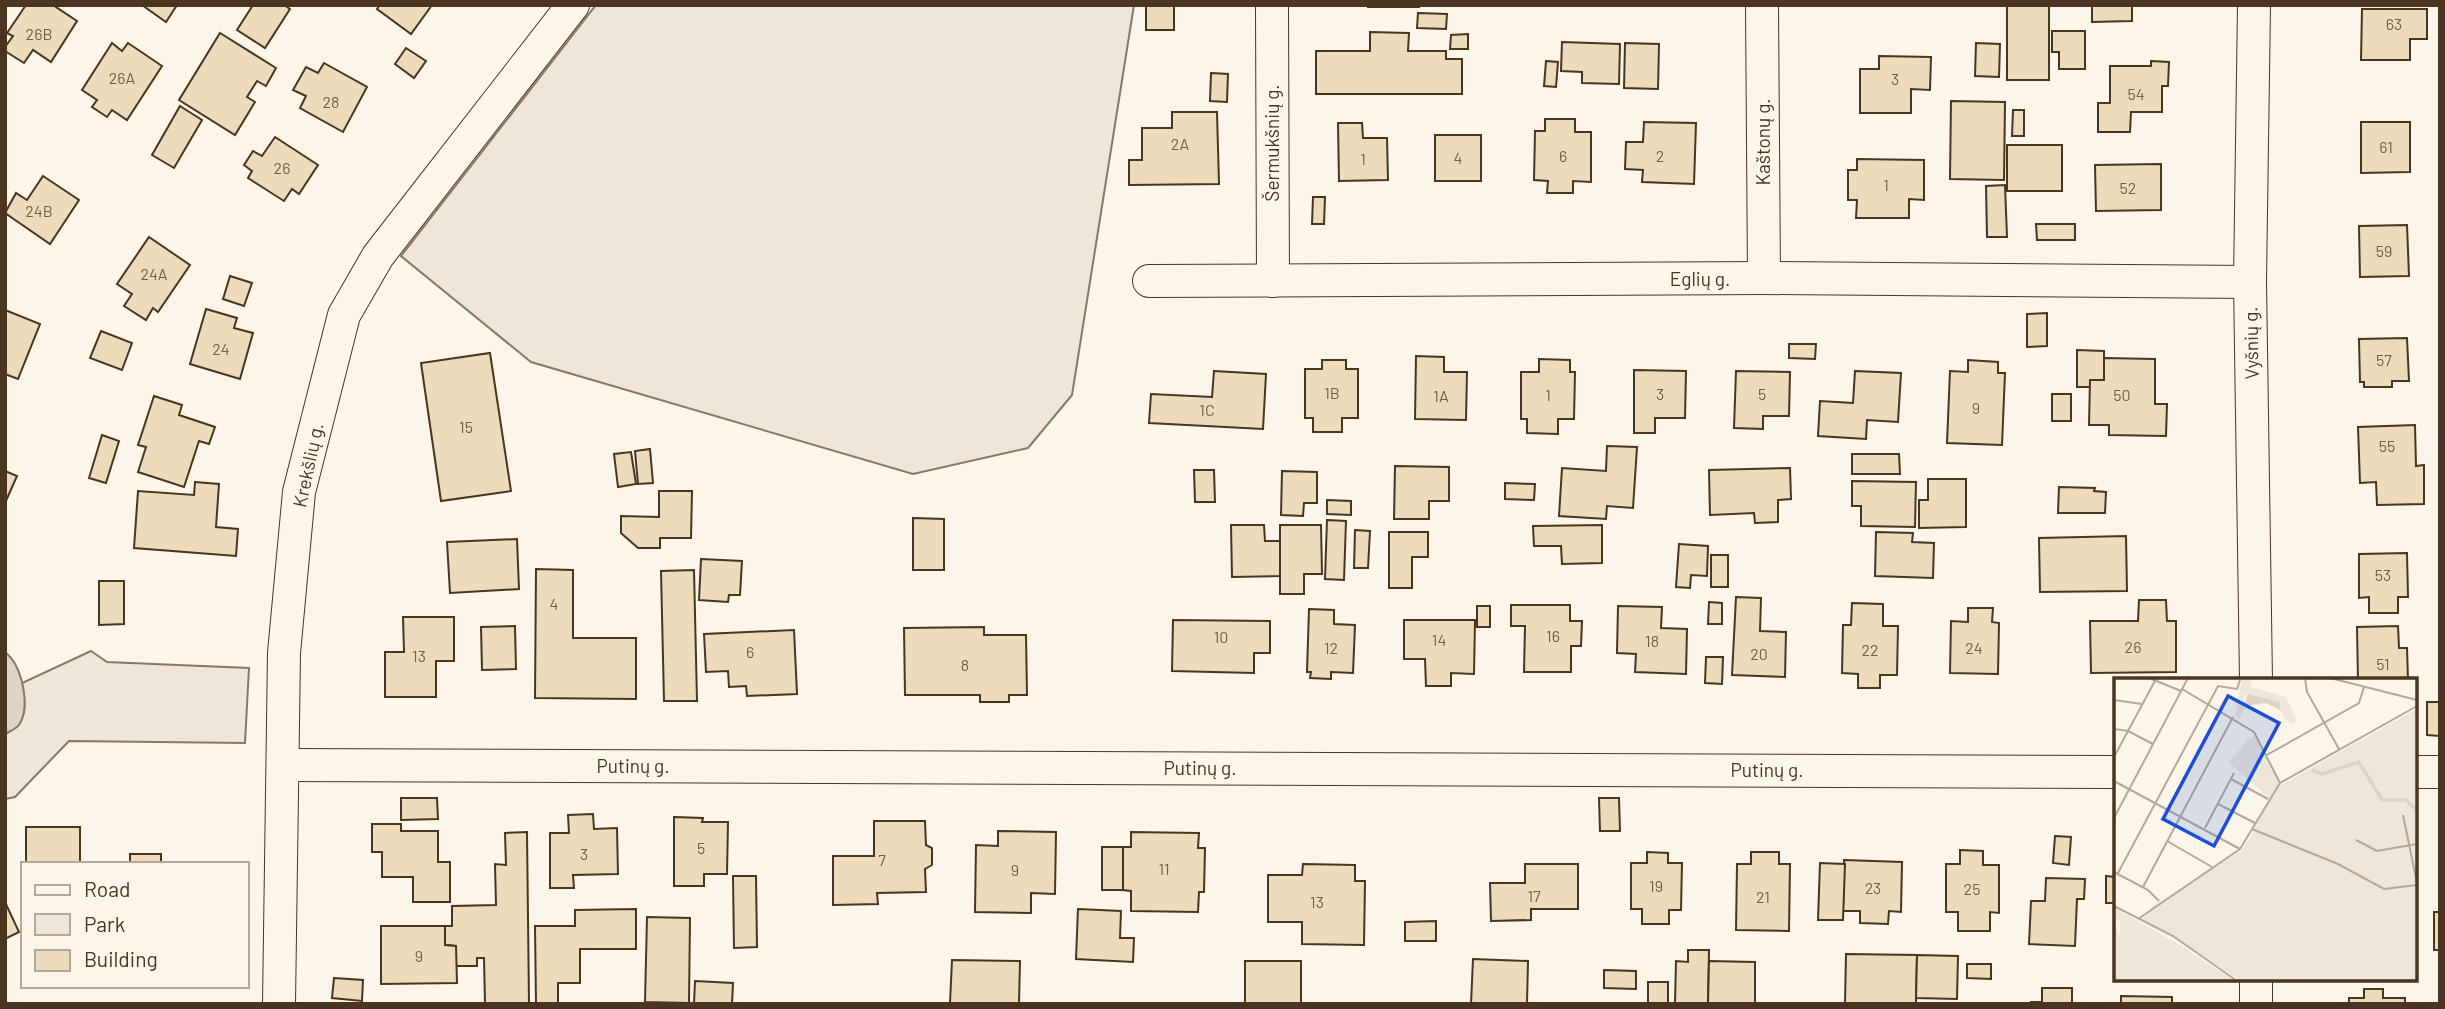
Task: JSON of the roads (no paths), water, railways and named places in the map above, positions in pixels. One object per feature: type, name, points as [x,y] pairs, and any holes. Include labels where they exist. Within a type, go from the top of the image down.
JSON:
[{"type":"street","name":"Krekšlių g.","points":[[279,1004],[284,653],[299,492],[344,315],[378,256],[573,5]]},
{"type":"street","name":"Šermukšnių g.","points":[[1272,5],[1273,281]]},
{"type":"street","name":"Kaštonų g.","points":[[1762,5],[1764,278]]},
{"type":"street","name":"Vyšnių g.","points":[[2254,5],[2250,282],[2256,678]]},
{"type":"street","name":"Eglių g.","points":[[1149,281],[1764,278],[2250,282]]},
{"type":"street","name":"Putinų g.","points":[[283,765],[2114,772]]},
{"type":"street","points":[[2417,772],[2440,772]]},
{"type":"street","points":[[2256,981],[2256,1004]]}]
